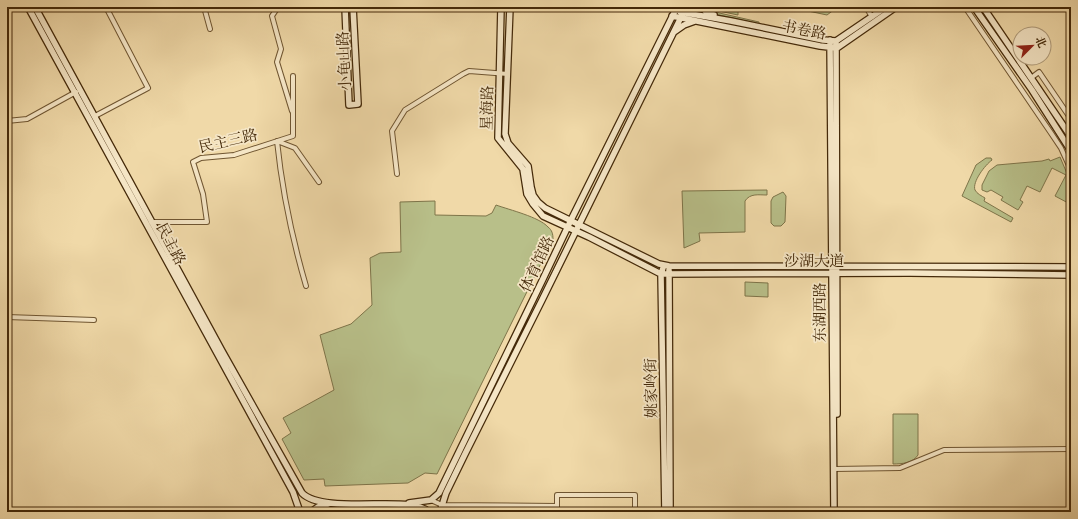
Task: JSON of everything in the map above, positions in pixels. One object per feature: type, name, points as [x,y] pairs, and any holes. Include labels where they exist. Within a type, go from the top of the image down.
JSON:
[{"type":"main road","name":"民主路","points":[[28,7],[299,488],[308,498],[332,503]]},
{"type":"main road","name":"民主路","points":[[35,7],[95,116],[293,492],[300,512]]},
{"type":"main road","name":"小龟山路","points":[[345,7],[349,105],[358,104],[353,7]]},
{"type":"main road","name":"星海路","points":[[501,7],[498,138],[523,169],[527,194],[533,204],[547,219],[567,228]]},
{"type":"main road","name":"星海路","points":[[510,7],[505,128],[507,140],[528,166],[530,187],[535,198],[545,208],[571,220]]},
{"type":"main road","points":[[702,7],[707,13],[721,19]]},
{"type":"main road","name":"书卷路","points":[[675,11],[833,41],[886,7]]},
{"type":"main road","name":"书卷路","points":[[683,12],[695,21],[830,48],[837,48],[896,7]]},
{"type":"main road","points":[[974,7],[1032,90],[1071,151]]},
{"type":"main road","points":[[983,7],[1071,137]]},
{"type":"main road","name":"体育馆路","points":[[431,500],[436,497],[442,488],[567,228],[675,11]]},
{"type":"main road","name":"体育馆路","points":[[440,512],[446,493],[683,12]]},
{"type":"main road","points":[[673,34],[684,25],[695,21]]},
{"type":"main road","name":"东湖西路","points":[[833,41],[837,48],[835,270],[836,512]]},
{"type":"main road","name":"东湖西路","points":[[833,41],[830,48],[835,270]]},
{"type":"main road","name":"沙湖大道","points":[[571,220],[667,266],[1071,275]]},
{"type":"main road","name":"沙湖大道","points":[[567,228],[661,274],[1071,267]]},
{"type":"main road","name":"姚家岭街","points":[[667,266],[669,274],[670,512]]},
{"type":"main road","name":"姚家岭街","points":[[665,512],[661,274],[667,266]]},
{"type":"main road","points":[[311,512],[318,507],[332,503],[399,503],[431,500]]},
{"type":"main road","points":[[399,503],[417,506],[429,512]]},
{"type":"street","points":[[95,116],[148,88],[106,7]]},
{"type":"street","points":[[204,7],[210,29]]},
{"type":"street","points":[[278,7],[272,16],[281,48],[277,62],[293,116]]},
{"type":"street","points":[[866,7],[872,16]]},
{"type":"street","points":[[965,7],[1051,133],[1063,152],[1071,170]]},
{"type":"street","points":[[397,174],[392,131],[405,110],[469,71],[508,74]]},
{"type":"street","points":[[1031,78],[1040,72],[1071,119]]},
{"type":"street","points":[[293,76],[293,116]]},
{"type":"street","points":[[7,121],[27,119],[76,92]]},
{"type":"street","name":"民主三路","points":[[150,222],[207,222],[203,194],[193,162],[201,158],[234,155],[293,136],[293,116]]},
{"type":"street","points":[[306,286],[294,245],[281,178],[277,141],[295,148],[320,182]]},
{"type":"street","points":[[7,317],[94,320]]},
{"type":"street","points":[[836,469],[900,468],[944,450],[1071,450]]},
{"type":"street","points":[[557,512],[557,495],[636,495],[636,512]]},
{"type":"street","points":[[431,500],[442,505],[557,506]]},
{"type":"green space","points":[[718,7],[738,7],[738,15],[719,11]]},
{"type":"green space","points":[[789,7],[834,7],[835,9],[827,15]]},
{"type":"green space","points":[[715,12],[759,22],[759,24],[715,14]]},
{"type":"green space","points":[[1060,157],[1071,183],[1071,209],[1068,207],[1070,204],[1055,196],[1066,175],[1052,168],[1040,192],[1027,186],[1020,200],[1023,202],[1018,210],[1001,200],[1003,197],[991,190],[987,192],[982,190],[982,185],[989,171],[997,165],[1049,159],[1050,161]]},
{"type":"green space","points":[[986,158],[991,158],[992,160],[977,178],[975,190],[978,194],[985,198],[984,201],[1013,218],[1011,222],[962,196],[976,165]]},
{"type":"green space","points":[[767,190],[767,195],[752,196],[747,198],[745,201],[745,232],[699,233],[700,241],[684,248],[682,191]]},
{"type":"green space","points":[[783,192],[786,196],[785,222],[781,226],[774,226],[771,223],[771,201],[773,197]]},
{"type":"green space","points":[[435,201],[435,215],[486,216],[492,213],[496,205],[544,223],[551,231],[553,239],[437,474],[425,473],[408,483],[325,486],[324,479],[304,480],[282,439],[291,433],[283,418],[334,390],[320,335],[351,324],[372,305],[370,258],[380,253],[401,252],[400,202]]},
{"type":"green space","points":[[745,282],[768,283],[768,297],[745,296]]},
{"type":"green space","points":[[893,414],[918,414],[918,455],[913,460],[900,464],[893,464]]}]
